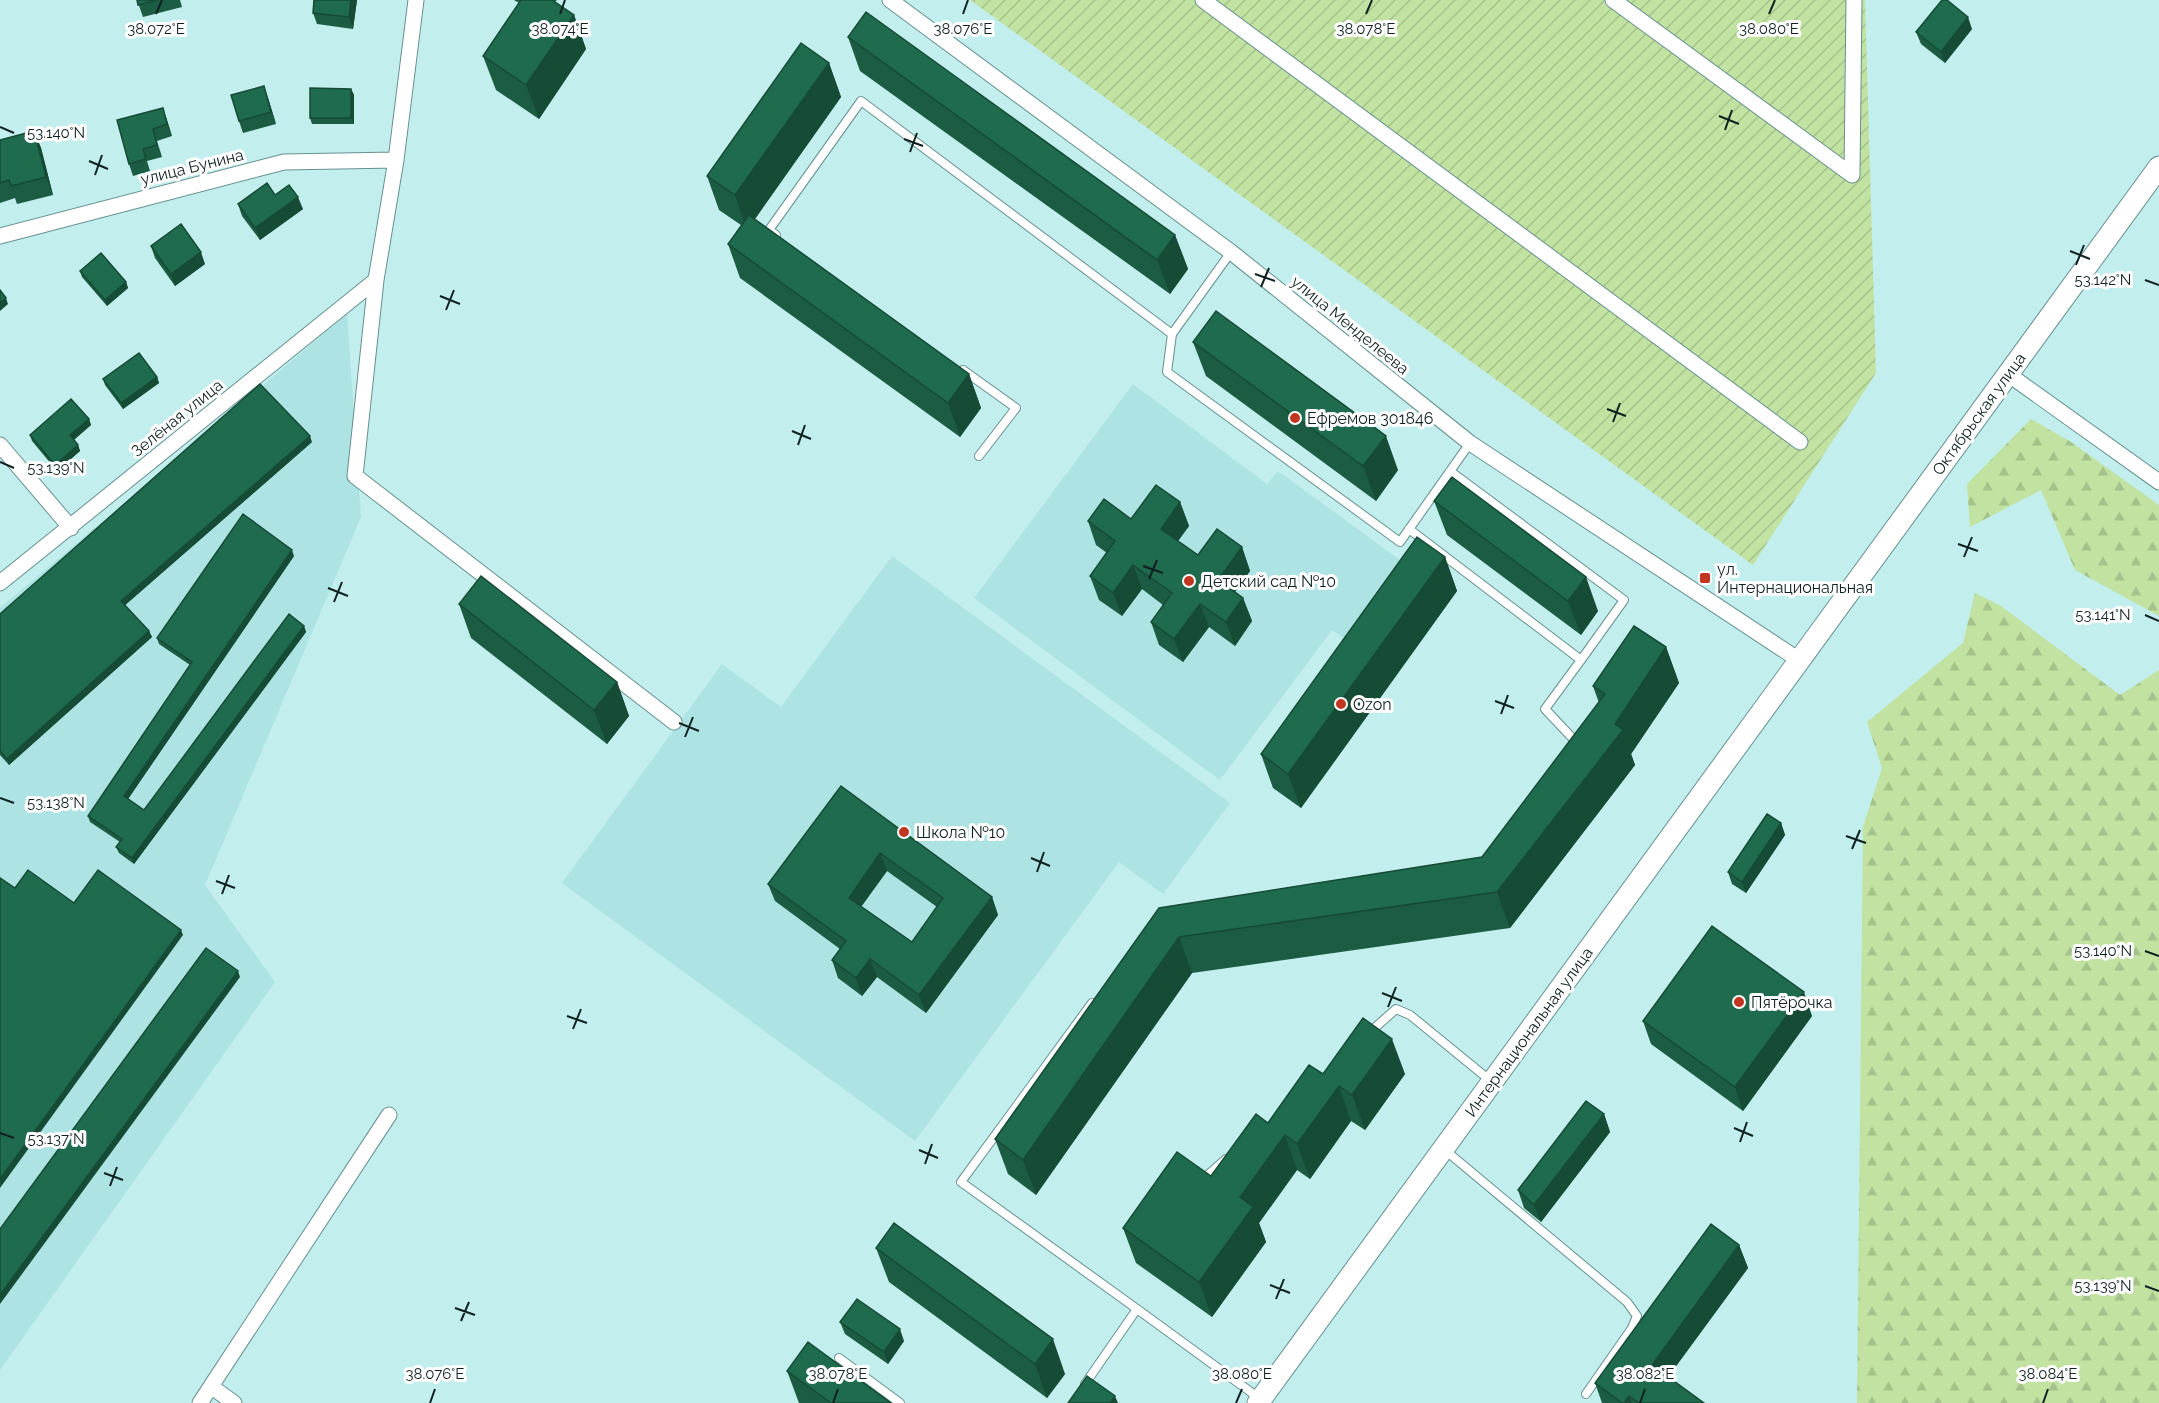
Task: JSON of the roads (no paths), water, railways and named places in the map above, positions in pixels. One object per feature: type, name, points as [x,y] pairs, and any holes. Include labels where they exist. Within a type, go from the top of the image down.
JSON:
[{"type":"street","points":[[416,0],[396,160],[376,280],[355,476],[674,722]]},
{"type":"street","name":"улица Менделеева","points":[[890,0],[1231,252],[1470,443],[1799,660]]},
{"type":"street","points":[[1203,0],[1800,442]]},
{"type":"street","points":[[1613,0],[1852,175],[1854,0]]},
{"type":"street","name":"улица Бунина","points":[[0,236],[284,162],[396,160]]},
{"type":"street","name":"Октябрьская улица","points":[[1799,660],[2159,166]]},
{"type":"street","name":"Зелёная улица","points":[[0,583],[376,280]]},
{"type":"street","points":[[2008,374],[2159,482]]},
{"type":"street","points":[[0,445],[71,528]]},
{"type":"street","name":"Интернациональная улица","points":[[1260,1401],[1799,660]]},
{"type":"street","points":[[200,1403],[389,1115]]},
{"type":"street","points":[[212,1387],[234,1403]]},
{"type":"lane","points":[[788,244],[769,230],[861,101],[1172,334]]},
{"type":"lane","points":[[1231,252],[1172,334],[1167,372],[1400,542],[1470,443]]},
{"type":"lane","points":[[959,367],[1016,408],[979,456]]},
{"type":"lane","points":[[1450,471],[1624,600],[1545,709],[1583,750]]},
{"type":"lane","points":[[1409,529],[1581,660]]},
{"type":"lane","points":[[1101,991],[961,1182],[1260,1401]]},
{"type":"lane","points":[[1361,1040],[1396,1009],[1410,1015],[1493,1082]]},
{"type":"lane","points":[[1444,1149],[1627,1302],[1637,1316],[1632,1328],[1586,1394]]},
{"type":"lane","points":[[1202,1180],[1229,1156]]},
{"type":"lane","points":[[1078,1394],[1137,1309]]},
{"type":"lane","points":[[839,1358],[900,1403]]},
{"type":"place","name":"Ефремов 301846","points":[[1295,418]]},
{"type":"place","name":"ул. Интернациональная","points":[[1705,578]]},
{"type":"place","name":"Детский сад №10","points":[[1189,581]]},
{"type":"place","name":"Ozon","points":[[1341,704]]},
{"type":"place","name":"Школа №10","points":[[904,832]]},
{"type":"place","name":"Пятёрочка","points":[[1739,1002]]}]
